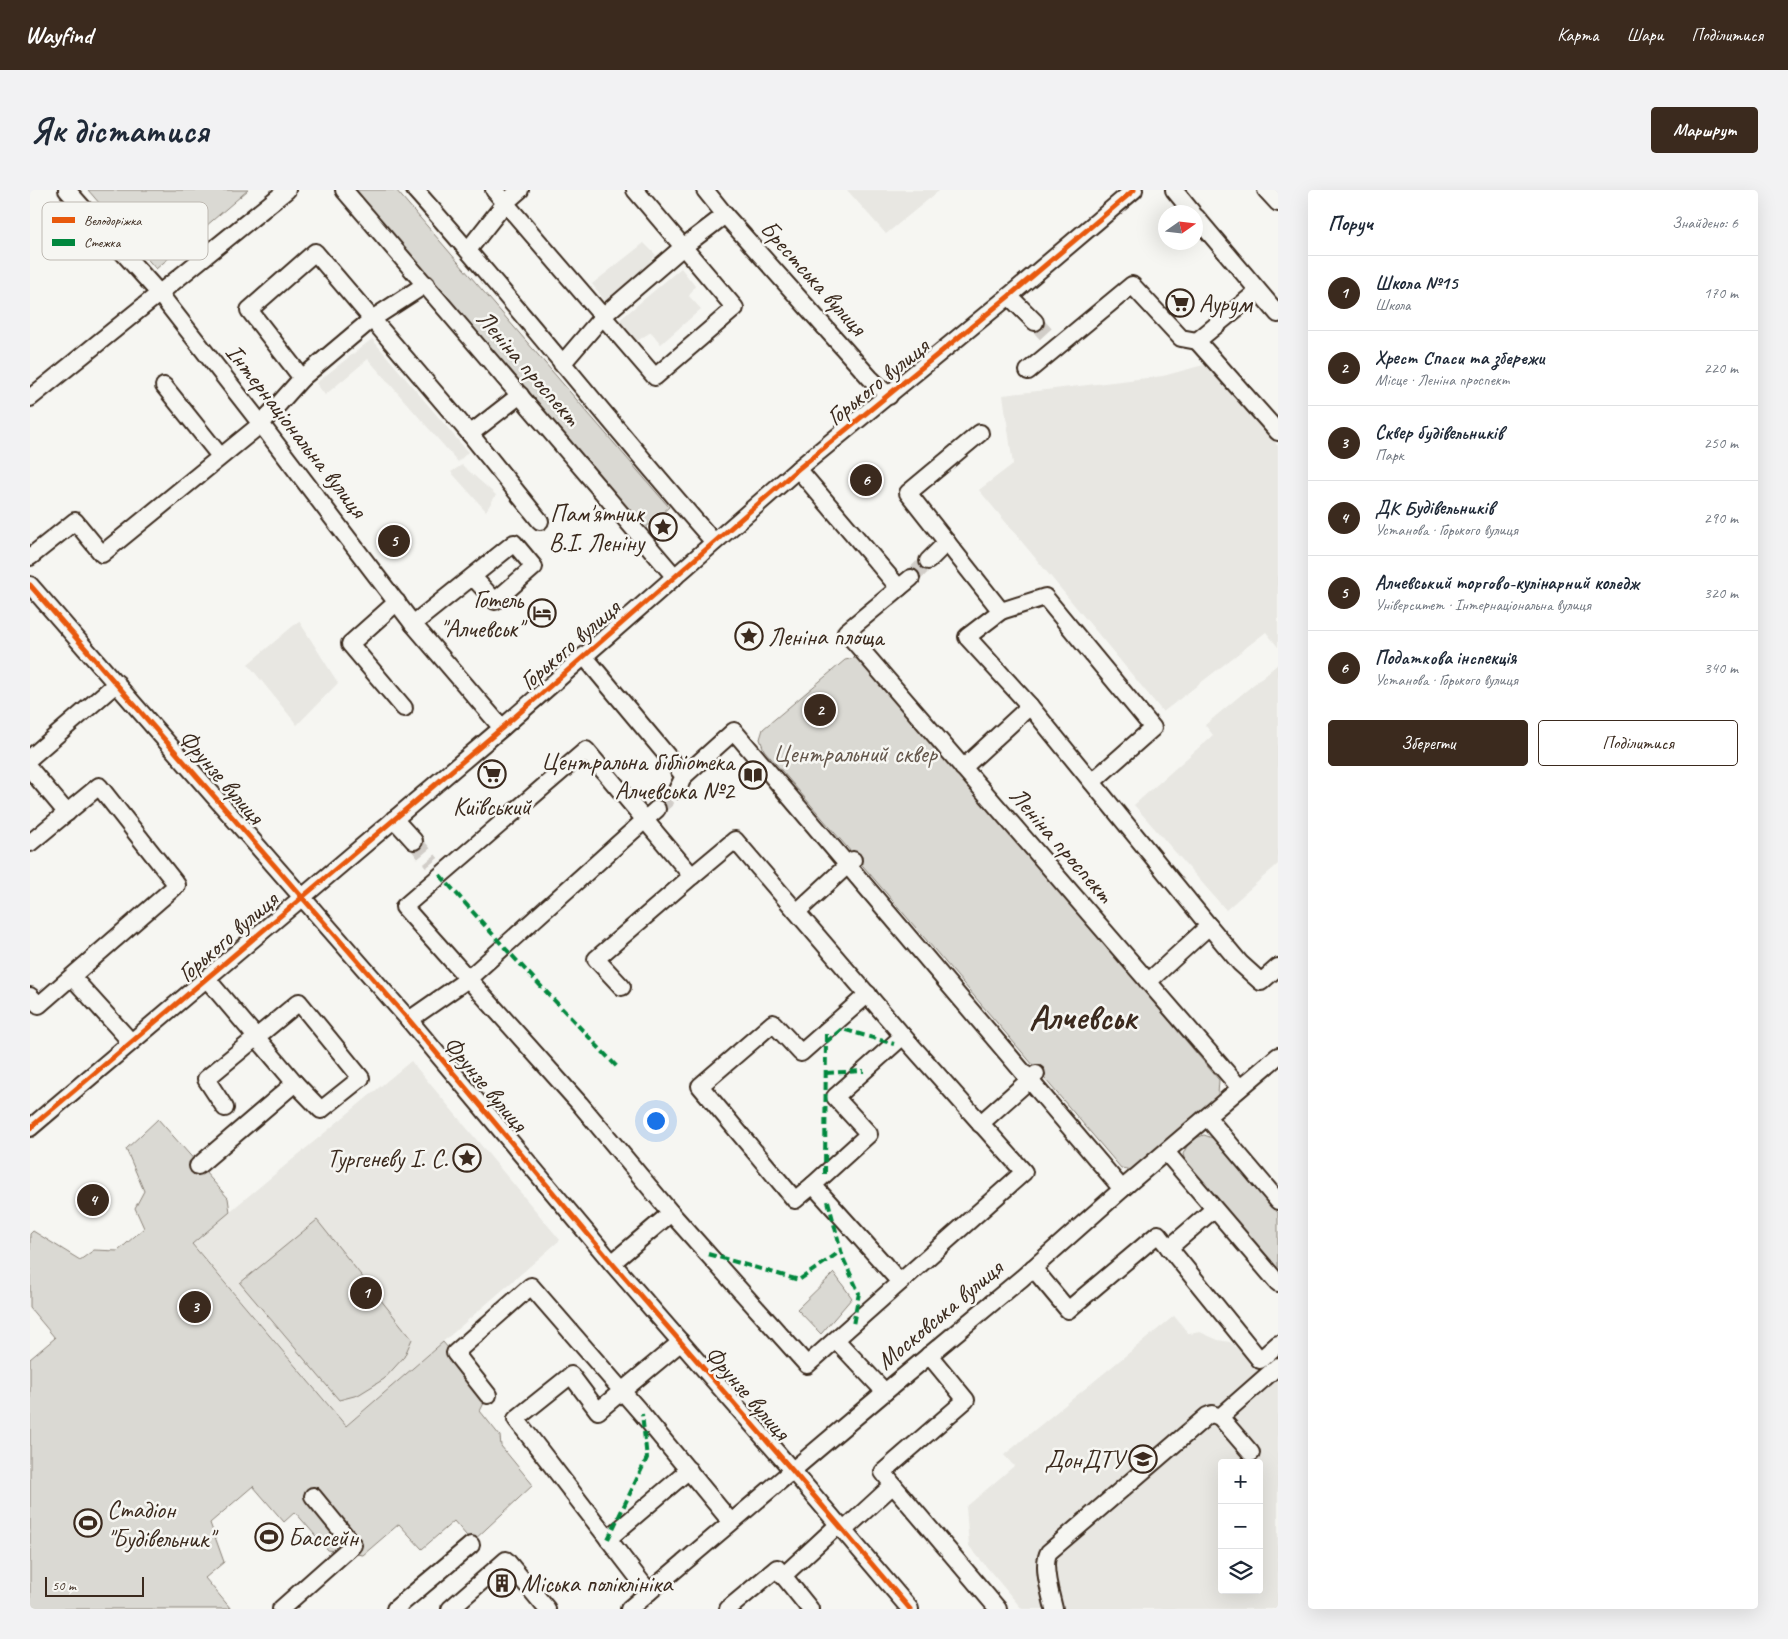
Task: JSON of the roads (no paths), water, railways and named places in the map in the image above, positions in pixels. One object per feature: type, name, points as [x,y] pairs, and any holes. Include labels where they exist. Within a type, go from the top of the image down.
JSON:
[{"type":"street","name":"Інтернаціональна вулиця","points":[[67,190],[78,202]]},
{"type":"street","points":[[208,254],[287,190]]},
{"type":"street","name":"Леніна проспект","points":[[344,190],[675,576]]},
{"type":"street","name":"Леніна проспект","points":[[415,190],[468,250],[677,501],[714,542]]},
{"type":"street","points":[[494,190],[655,377],[735,308],[635,190]]},
{"type":"street","points":[[468,250],[505,203],[520,190]]},
{"type":"street","name":"Брестська вулиця","points":[[705,190],[870,378],[889,396]]},
{"type":"street","name":"Горького вулиця","points":[[30,1128],[502,728],[798,469],[889,396],[1134,190]]},
{"type":"street","points":[[1174,190],[1186,205]]},
{"type":"street","points":[[1266,190],[1278,203]]},
{"type":"street","points":[[562,364],[603,316],[683,247],[725,215]]},
{"type":"street","points":[[1203,225],[1278,314]]},
{"type":"street","points":[[302,378],[249,310],[315,252],[470,434],[540,521]]},
{"type":"street","name":"Інтернаціональна вулиця","points":[[130,260],[159,293],[413,624],[502,728]]},
{"type":"street","points":[[30,398],[200,260]]},
{"type":"street","points":[[30,557],[75,520],[102,554],[261,424],[302,378],[372,319],[426,284]]},
{"type":"street","points":[[1028,371],[1057,343],[1132,285],[1181,338],[1197,341],[1278,432]]},
{"type":"street","points":[[1197,341],[1258,291]]},
{"type":"street","points":[[1009,296],[1035,322]]},
{"type":"street","points":[[164,386],[220,456]]},
{"type":"street","points":[[470,434],[520,395]]},
{"type":"street","points":[[980,434],[908,493],[1002,611]]},
{"type":"street","name":"Леніна проспект","points":[[798,469],[905,583],[846,632],[1240,1088]]},
{"type":"street","points":[[928,561],[947,542]]},
{"type":"street","points":[[413,624],[473,577]]},
{"type":"street","name":"Фрунзе вулиця","points":[[30,585],[117,682],[409,1020],[612,1263],[910,1609]]},
{"type":"street","points":[[1092,782],[1153,728],[1045,597],[1002,611],[967,637],[1030,706],[1209,926],[1240,963],[1261,982],[1278,967]]},
{"type":"street","points":[[397,602],[350,644],[404,708]]},
{"type":"street","points":[[584,656],[680,783],[734,731],[851,862],[1033,1076],[1122,1189]]},
{"type":"street","points":[[30,758],[117,682]]},
{"type":"street","points":[[963,768],[1030,706]]},
{"type":"street","points":[[622,987],[596,960],[735,840],[903,1036],[1024,1172],[807,1365],[671,1213],[580,1104],[404,908],[436,869],[586,750],[651,814],[692,876]]},
{"type":"street","points":[[30,769],[67,813]]},
{"type":"street","points":[[30,843],[99,786],[177,886],[39,1005],[30,996]]},
{"type":"street","points":[[409,1020],[468,979],[651,814]]},
{"type":"street","points":[[394,819],[414,841]]},
{"type":"street","points":[[798,912],[851,862]]},
{"type":"street","points":[[1148,982],[1209,926]]},
{"type":"street","points":[[72,977],[131,1042]]},
{"type":"street","points":[[207,979],[258,1038],[295,1083],[321,1110],[361,1078],[299,1002],[258,1038],[206,1079],[225,1108]]},
{"type":"street","points":[[868,994],[801,1053],[773,1023],[700,1086],[795,1200],[869,1134],[836,1097],[903,1036]]},
{"type":"street","name":"Московська вулиця","points":[[641,1602],[731,1522],[1033,1268],[1122,1189],[1278,1056]]},
{"type":"street","points":[[980,1124],[1033,1076]]},
{"type":"street","points":[[198,1166],[295,1083]]},
{"type":"street","points":[[1207,1117],[1278,1201]]},
{"type":"street","points":[[1166,1152],[1278,1283]]},
{"type":"street","points":[[813,1185],[900,1282]]},
{"type":"street","points":[[1169,1248],[1214,1209]]},
{"type":"street","points":[[612,1263],[671,1213]]},
{"type":"street","points":[[1033,1268],[1068,1310],[1158,1234],[1260,1360],[1278,1344]]},
{"type":"street","points":[[488,1395],[455,1353],[531,1286],[689,1470],[731,1522]]},
{"type":"street","points":[[836,1340],[885,1392]]},
{"type":"street","points":[[641,1602],[608,1539],[516,1419],[570,1375],[598,1410],[681,1342]]},
{"type":"street","points":[[929,1355],[966,1400],[883,1472],[998,1609]]},
{"type":"street","points":[[1220,1417],[1278,1366]]},
{"type":"street","points":[[1054,1609],[1046,1572],[1046,1556],[1049,1552],[1207,1416],[1212,1414],[1220,1417],[1251,1453]]},
{"type":"street","points":[[608,1539],[689,1470]]},
{"type":"street","points":[[783,1576],[893,1485]]},
{"type":"street","points":[[281,1609],[353,1545],[313,1496]]},
{"type":"street","points":[[395,1609],[471,1545]]},
{"type":"street","points":[[450,1609],[506,1560],[547,1609]]},
{"type":"street","points":[[728,1609],[777,1568],[810,1609]]},
{"type":"tunnel","points":[[1035,322],[1054,343]]},
{"type":"tunnel","points":[[911,578],[928,561]]},
{"type":"tunnel","points":[[657,809],[677,790]]},
{"type":"tunnel","points":[[414,841],[432,863]]},
{"type":"place","name":"Аурум","points":[[1180,303]]},
{"type":"place","name":"Податкова інспекція","points":[[866,480]]},
{"type":"place","name":"Пам'ятник В.I. Ленiну","points":[[663,527]]},
{"type":"place","name":"Алчевський торгово-кулінарний коледж","points":[[394,541]]},
{"type":"place","name":"Готель \"Алчевськ\"","points":[[542,613]]},
{"type":"place","name":"Леніна площа","points":[[749,636]]},
{"type":"place","name":"Хрест Спаси та збережи","points":[[820,710]]},
{"type":"place","name":"Київський","points":[[492,774]]},
{"type":"place","name":"Центральна бібліотека Алчевська №2","points":[[753,775]]},
{"type":"place","name":"Тургенєву І. С.","points":[[467,1158]]},
{"type":"place","name":"ДК Будівельників","points":[[93,1200]]},
{"type":"place","name":"Школа №15","points":[[366,1293]]},
{"type":"place","name":"Сквер будівельників","points":[[195,1307]]},
{"type":"place","name":"ДонДТУ","points":[[1143,1459]]},
{"type":"place","name":"Стадіон \"Будівельник\"","points":[[88,1523]]},
{"type":"place","name":"Бассейн","points":[[269,1537]]},
{"type":"place","name":"Міська поліклініка","points":[[502,1583]]},
{"type":"district","name":"Алчевськ","points":[[1083,1017]]},
{"type":"park label","name":"Центральний сквер","points":[[855,753]]}]
